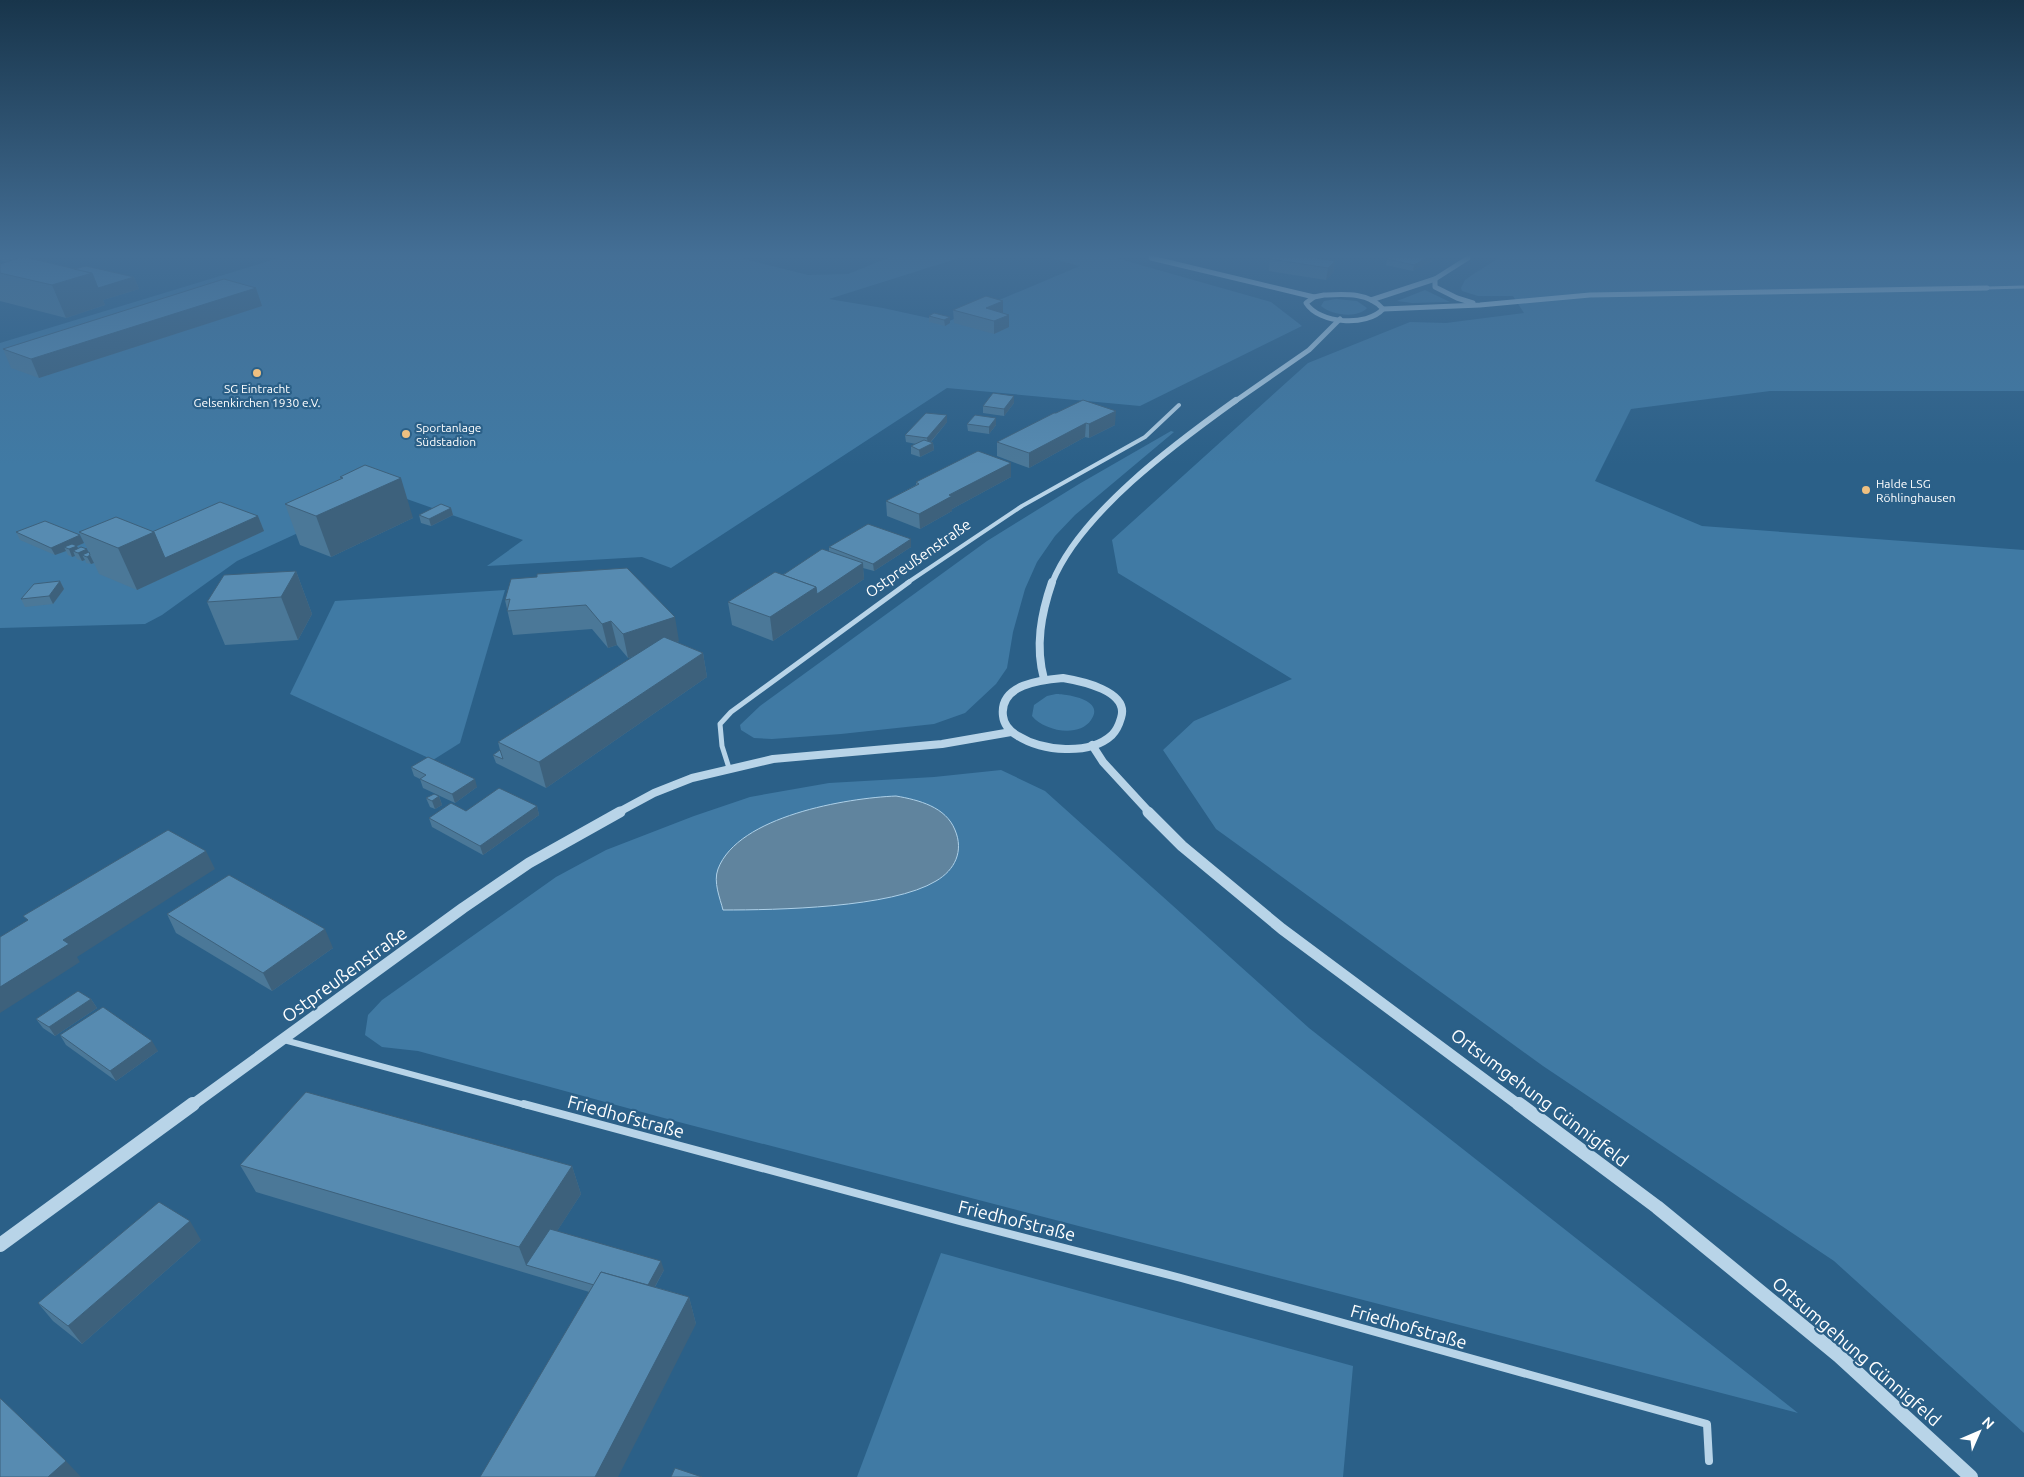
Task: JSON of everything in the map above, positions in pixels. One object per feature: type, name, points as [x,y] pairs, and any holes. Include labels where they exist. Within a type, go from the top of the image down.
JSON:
[{"type":"street","points":[[1044,679],[1039,656],[1042,619],[1049,589],[1061,561],[1081,534],[1146,471],[1237,399],[1323,340],[1334,327]]},
{"type":"street","name":"Ostpreußenstraße","points":[[729,768],[722,746],[720,724],[731,712],[930,566],[1022,506],[1145,437],[1153,431],[1165,414],[1179,405]]},
{"type":"street","points":[[1063,678],[1080,680],[1097,685],[1110,693],[1119,703],[1122,715],[1119,727],[1108,737],[1092,745],[1075,748],[1039,746],[1023,740],[1011,732],[1003,722],[1001,710],[1005,700],[1014,690],[1028,683],[1044,679],[1063,678]]},
{"type":"street","name":"Ostpreußenstraße","points":[[0,1245],[463,908],[529,863],[654,793],[692,778],[772,759],[942,744],[1011,732]]},
{"type":"street","name":"Ortsumgehung Günnigfeld","points":[[1092,745],[1103,762],[1129,792],[1182,846],[1275,924],[1657,1207],[1839,1356],[1971,1477]]},
{"type":"street","name":"Friedhofstraße","points":[[284,1040],[962,1222],[1181,1278],[1707,1424],[1709,1461]]},
{"type":"shaded area","name":"Sportanlage Südstadion","points":[[53,327],[1300,327],[1140,406],[947,388],[671,568],[642,557],[487,566],[523,540],[387,492],[237,561],[162,615],[145,624],[0,628],[0,343]]},
{"type":"shaded area","points":[[1398,327],[2024,327],[2024,391],[1770,391],[1631,409],[1595,481],[1702,526],[2024,550],[2024,1433],[1834,1261],[1543,1066],[1216,829],[1163,750],[1194,721],[1292,679],[1118,573],[1112,540],[1308,363]]},
{"type":"shaded area","points":[[1171,431],[1174,432],[1075,515],[1055,536],[1037,562],[1025,589],[1013,632],[1007,668],[996,684],[965,713],[934,724],[841,734],[772,739],[754,738],[741,730],[740,725],[760,706],[987,541],[1079,484]]},
{"type":"shaded area","points":[[505,590],[460,743],[433,760],[290,694],[335,601]]},
{"type":"shaded area","points":[[1056,694],[1076,697],[1089,703],[1094,713],[1086,726],[1070,731],[1053,729],[1037,721],[1032,716],[1034,705],[1047,696]]},
{"type":"shaded area","points":[[1001,770],[1045,791],[1309,1028],[1798,1413],[675,1121],[418,1051],[382,1047],[365,1035],[368,1015],[382,1000],[556,877],[606,850],[694,816],[750,797],[829,783],[934,777]]},
{"type":"shaded area","points":[[896,796],[931,806],[951,822],[958,838],[958,852],[953,866],[943,877],[916,890],[892,897],[863,902],[802,908],[723,910],[716,879],[718,869],[729,851],[747,836],[770,823],[796,813],[850,801]]},
{"type":"shaded area","points":[[941,1253],[1353,1366],[1343,1477],[857,1477]]},
{"type":"building","points":[[73,327],[133,327],[31,359],[3,349]]},
{"type":"building","points":[[993,393],[1014,396],[1004,409],[983,406]]},
{"type":"building","points":[[1083,400],[1116,411],[1089,424],[1086,423],[1029,453],[997,442],[1054,413]]},
{"type":"building","points":[[926,413],[947,415],[927,438],[905,435]]},
{"type":"building","points":[[975,415],[996,418],[989,427],[967,424]]},
{"type":"building","points":[[924,440],[933,443],[919,450],[911,446]]},
{"type":"building","points":[[978,451],[1011,463],[949,495],[952,496],[919,514],[886,501],[919,484],[916,482]]},
{"type":"building","points":[[365,465],[401,478],[316,516],[285,504],[343,478],[340,477]]},
{"type":"building","points":[[220,502],[258,516],[165,558],[154,532],[152,532]]},
{"type":"building","points":[[441,504],[451,508],[429,519],[419,515]]},
{"type":"building","points":[[116,517],[154,532],[118,548],[79,532]]},
{"type":"building","points":[[45,521],[80,535],[51,548],[16,532]]},
{"type":"building","points":[[868,524],[911,539],[873,564],[829,547]]},
{"type":"building","points":[[72,544],[77,546],[69,549],[64,547]]},
{"type":"building","points":[[81,547],[87,549],[78,553],[73,551]]},
{"type":"building","points":[[822,549],[863,563],[817,594],[816,587],[783,575]]},
{"type":"building","points":[[89,552],[90,555],[87,557],[82,555]]},
{"type":"building","points":[[627,568],[675,617],[623,634],[611,621],[602,624],[586,605],[507,611],[510,599],[505,600],[511,579],[537,577],[537,574]]},
{"type":"building","points":[[296,571],[281,597],[207,602],[224,575]]},
{"type":"building","points":[[775,572],[816,587],[770,617],[728,602]]},
{"type":"building","points":[[60,581],[49,596],[21,599],[34,584]]},
{"type":"building","points":[[664,637],[703,653],[539,762],[498,742]]},
{"type":"building","points":[[500,750],[503,759],[493,755]]},
{"type":"building","points":[[428,757],[475,779],[452,794],[420,779],[426,775],[411,767]]},
{"type":"building","points":[[499,788],[537,806],[480,846],[429,818],[451,803],[466,811]]},
{"type":"building","points":[[434,794],[439,796],[432,801],[426,798]]},
{"type":"building","points":[[168,830],[206,851],[63,940],[69,944],[0,987],[0,937],[28,920],[23,916]]},
{"type":"building","points":[[229,875],[325,929],[263,973],[167,914]]},
{"type":"building","points":[[78,991],[91,999],[49,1027],[36,1019]]},
{"type":"building","points":[[103,1007],[152,1041],[110,1071],[60,1035]]},
{"type":"building","points":[[306,1092],[572,1166],[519,1247],[240,1165]]},
{"type":"building","points":[[159,1202],[190,1221],[68,1326],[38,1303]]},
{"type":"building","points":[[550,1229],[661,1261],[648,1285],[601,1272],[594,1285],[526,1265]]},
{"type":"building","points":[[601,1272],[689,1297],[595,1477],[480,1477]]},
{"type":"building","points":[[0,1398],[66,1461],[48,1477],[0,1477]]},
{"type":"building","points":[[675,1468],[702,1477],[671,1477]]},
{"type":"place","name":"SG Eintracht Gelsenkirchen 1930 e.V.","points":[[257,373]]},
{"type":"place","name":"Sportanlage Südstadion","points":[[406,434]]},
{"type":"place","name":"Halde LSG Röhlinghausen","points":[[1866,490]]}]
